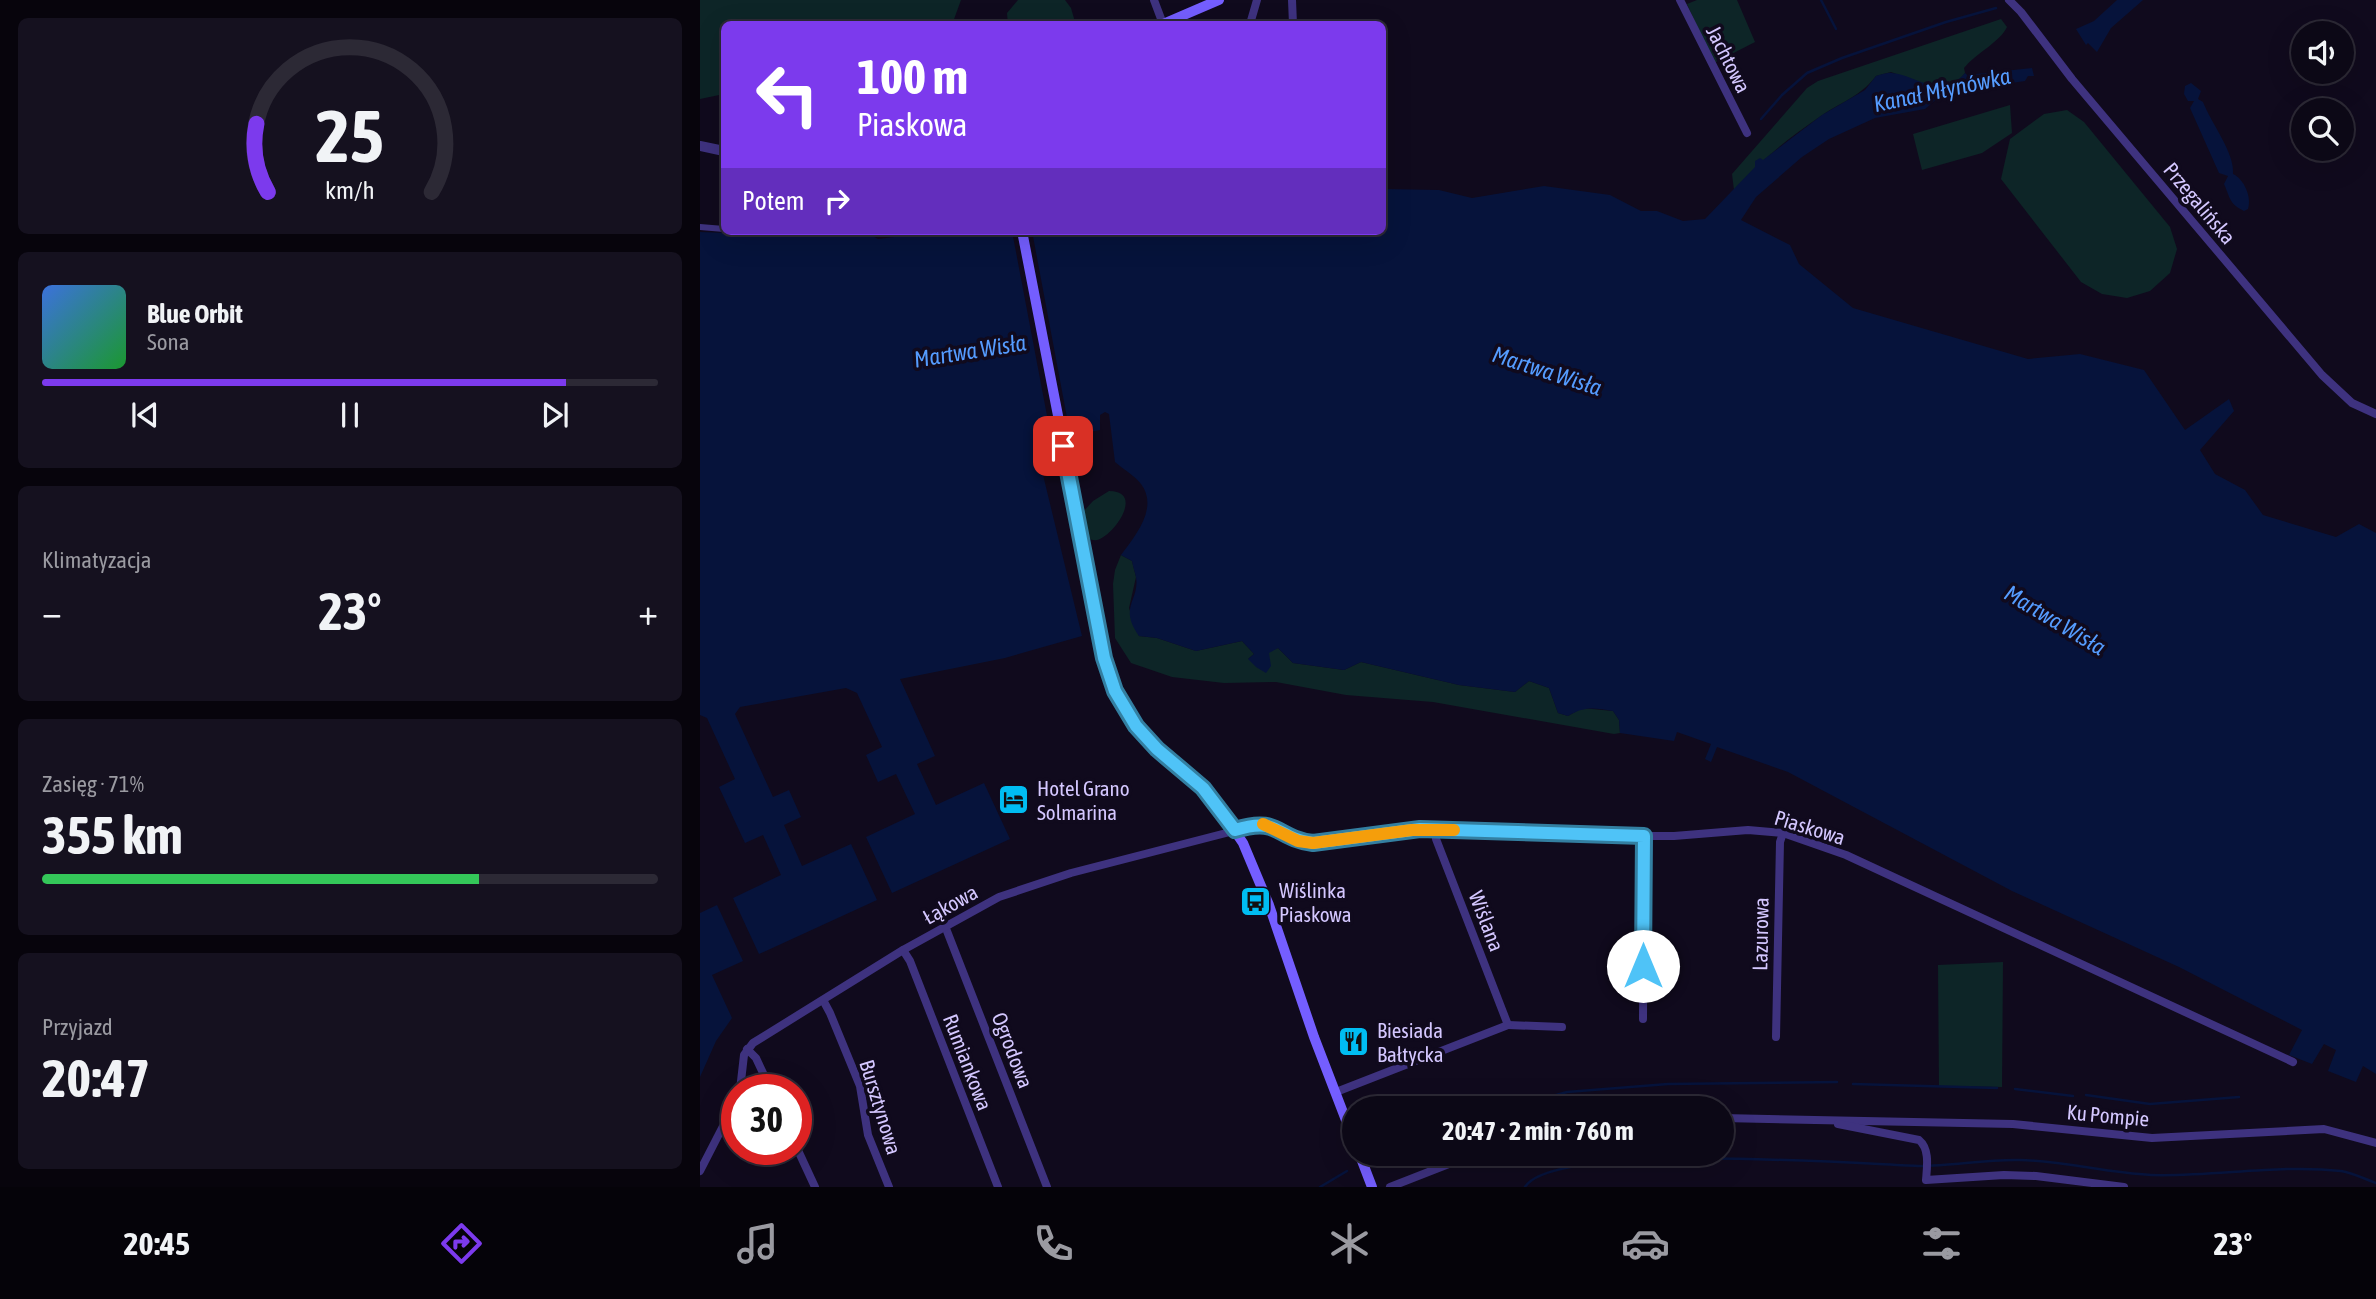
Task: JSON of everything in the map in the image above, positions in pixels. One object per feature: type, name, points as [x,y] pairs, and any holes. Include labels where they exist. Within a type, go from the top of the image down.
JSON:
[{"type":"main road","points":[[1170,21],[1219,0]]},
{"type":"main road","points":[[1023,235],[1104,658],[1115,691],[1136,726],[1157,749],[1203,788],[1235,830],[1255,869],[1342,1108]]},
{"type":"main road","points":[[1364,1166],[1372,1187]]},
{"type":"street","points":[[1154,0],[1162,21]]},
{"type":"street","points":[[1252,21],[1257,0]]},
{"type":"street","points":[[1292,0],[1293,21]]},
{"type":"street","name":"Jachtowa","points":[[1680,0],[1747,133]]},
{"type":"street","name":"Przegalińska","points":[[2009,0],[2072,79],[2322,375],[2352,403],[2376,414]]},
{"type":"street","points":[[700,146],[721,150]]},
{"type":"street","points":[[700,227],[721,229]]},
{"type":"street","name":"Piaskowa","points":[[1235,830],[1265,824],[1298,841],[1313,843],[1412,830],[1644,836],[1748,830],[1783,833],[1846,855],[2293,1062]]},
{"type":"street","name":"Łąkowa","points":[[747,1049],[903,950],[990,901],[1046,880],[1235,830]]},
{"type":"street","name":"Wiślana","points":[[1436,830],[1436,839],[1508,1025]]},
{"type":"street","name":"Lazurowa","points":[[1776,1037],[1780,842],[1783,833]]},
{"type":"street","points":[[1643,1018],[1644,836]]},
{"type":"street","name":"Ogrodowa","points":[[945,926],[1046,1187]]},
{"type":"street","name":"Rumiankowa","points":[[903,950],[910,961],[998,1187]]},
{"type":"street","name":"Bursztynowa","points":[[823,1000],[860,1086],[868,1135],[889,1187]]},
{"type":"street","points":[[1336,1092],[1508,1025],[1562,1027]]},
{"type":"street","points":[[742,1074],[747,1049],[756,1058],[764,1074]]},
{"type":"street","name":"Ku Pompie","points":[[1734,1118],[2013,1124],[2152,1138],[2324,1129],[2376,1143]]},
{"type":"street","name":"Ku Pompie","points":[[1834,1120],[1836,1124],[1919,1140],[1923,1143],[1927,1155],[1926,1181],[2004,1175],[2036,1176],[2091,1185],[2124,1187]]},
{"type":"street","points":[[700,1171],[721,1130]]},
{"type":"street","points":[[805,1165],[815,1187]]},
{"type":"street","points":[[1390,1187],[1444,1166]]},
{"type":"green space","points":[[700,0],[961,0],[953,21],[721,21],[721,95],[700,99]]},
{"type":"green space","points":[[1018,0],[1065,0],[1075,21],[1008,21],[1007,13]]},
{"type":"green space","points":[[1697,0],[1737,0],[1755,42],[1714,63],[1687,4]]},
{"type":"green space","points":[[2001,19],[2007,27],[2004,32],[1964,68],[1965,73],[1959,80],[1934,88],[1891,72],[1876,76],[1856,95],[1784,143],[1734,190],[1732,174],[1807,88],[1818,81]]},
{"type":"green space","points":[[2010,105],[2012,133],[1982,153],[1922,170],[1913,134]]},
{"type":"green space","points":[[2067,110],[2084,122],[2170,227],[2177,249],[2170,273],[2150,291],[2127,298],[2102,294],[2081,282],[2001,179],[2010,139],[2044,114]]},
{"type":"green space","points":[[1109,491],[1120,493],[1125,498],[1123,514],[1104,537],[1096,540],[1087,538],[1083,512],[1093,501]]},
{"type":"green space","points":[[1121,555],[1132,561],[1136,577],[1129,608],[1139,636],[1157,638],[1196,651],[1242,641],[1254,654],[1248,659],[1278,648],[1293,663],[1344,670],[1361,662],[1459,685],[1515,692],[1529,681],[1549,688],[1558,713],[1568,716],[1582,708],[1613,711],[1619,720],[1620,733],[1433,702],[1346,695],[1276,682],[1224,683],[1172,677],[1131,663],[1115,638],[1113,584]]},
{"type":"green space","points":[[2003,962],[2002,1087],[1939,1086],[1938,965]]},
{"type":"water","points":[[2117,0],[2143,0],[2111,28],[2097,52],[2088,43],[2086,45],[2076,29],[2094,21]]},
{"type":"water","points":[[2032,68],[2034,76],[2028,76],[2025,81],[1944,93],[1925,109],[1875,118],[1829,139],[1802,157],[1756,197],[1741,220],[1790,245],[1799,264],[1853,308],[2028,359],[2080,354],[2144,370],[2185,430],[2229,399],[2234,411],[2200,450],[2215,474],[2245,490],[2263,515],[2336,537],[2359,524],[2376,533],[2376,1074],[2363,1066],[2356,1082],[2328,1071],[2336,1050],[2324,1044],[2312,1064],[2289,1055],[2302,1030],[2179,967],[2012,891],[1788,772],[1717,747],[1711,762],[1705,759],[1711,744],[1677,732],[1674,741],[1620,733],[1619,720],[1613,711],[1590,709],[1568,716],[1558,713],[1549,688],[1529,681],[1515,692],[1459,685],[1361,662],[1344,670],[1293,663],[1278,648],[1269,653],[1271,666],[1266,673],[1248,659],[1254,654],[1242,641],[1196,651],[1157,638],[1139,636],[1130,618],[1136,577],[1132,561],[1121,555],[1143,521],[1146,493],[1132,475],[1115,462],[1109,414],[1105,412],[1100,415],[1100,430],[1050,439],[1037,450],[1082,636],[1005,658],[900,679],[935,756],[917,764],[936,805],[984,783],[1010,839],[892,893],[866,837],[915,814],[896,774],[878,782],[866,755],[882,747],[857,693],[846,688],[740,707],[735,714],[773,797],[789,790],[801,817],[784,825],[802,866],[851,844],[877,900],[759,954],[733,898],[781,875],[763,835],[745,843],[719,787],[735,779],[707,718],[700,715],[700,232],[721,233],[721,235],[871,235],[878,239],[910,235],[1386,235],[1386,189],[1439,190],[1472,198],[1544,186],[1610,195],[1641,211],[1657,211],[1683,221],[1705,219],[1755,167],[1755,161],[1760,158],[1763,160],[1822,115],[1865,90],[1876,76],[1892,73],[1938,86],[1956,81],[1965,73],[1967,75]]},
{"type":"water","points":[[2191,83],[2201,91],[2198,99],[2203,102],[2226,148],[2233,174],[2241,180],[2246,189],[2249,204],[2244,211],[2231,200],[2224,184],[2228,176],[2219,173],[2190,108],[2194,101],[2188,101],[2184,94],[2185,86]]},
{"type":"water","points":[[717,905],[743,961],[712,975],[732,1018],[716,1041],[700,1077],[700,913]]},
{"type":"pier","points":[[1013,235],[1033,235],[1071,439],[1052,442]]},
{"type":"waterway","points":[[1821,0],[1836,29]]},
{"type":"waterway","points":[[1761,119],[1782,95],[1807,73],[1946,22],[1996,8]]},
{"type":"waterway","points":[[1552,1096],[1567,1092],[1668,1084],[1837,1082]]},
{"type":"waterway","points":[[1853,1084],[1997,1088]]},
{"type":"waterway","points":[[2015,1089],[2073,1096]]},
{"type":"waterway","points":[[2086,1095],[2150,1104],[2239,1097]]},
{"type":"waterway","points":[[1525,1187],[1548,1173],[1590,1164],[1710,1158],[1920,1166],[2020,1160],[2151,1175],[2317,1169],[2345,1172],[2376,1183]]},
{"type":"waterway","points":[[1320,1187],[1347,1171]]},
{"type":"slow traffic","points":[[1263,824],[1298,841],[1313,843],[1420,829],[1454,830]]},
{"type":"place","name":"Hotel Grano Solmarina","points":[[1014,800]]},
{"type":"place","name":"Wiślinka Piaskowa","points":[[1256,902]]},
{"type":"place","name":"Biesiada Bałtycka","points":[[1354,1042]]},
{"type":"route","points":[[1063,446],[1104,658],[1115,691],[1142,733],[1203,788],[1235,830],[1265,824],[1298,841],[1313,843],[1420,829],[1644,836],[1643,966]]},
{"type":"water label","name":"Kanał Młynówka","points":[[1942,90]]},
{"type":"water label","name":"Martwa Wisła","points":[[970,351]]},
{"type":"water label","name":"Martwa Wisła","points":[[1547,371]]},
{"type":"water label","name":"Martwa Wisła","points":[[2055,620]]}]
